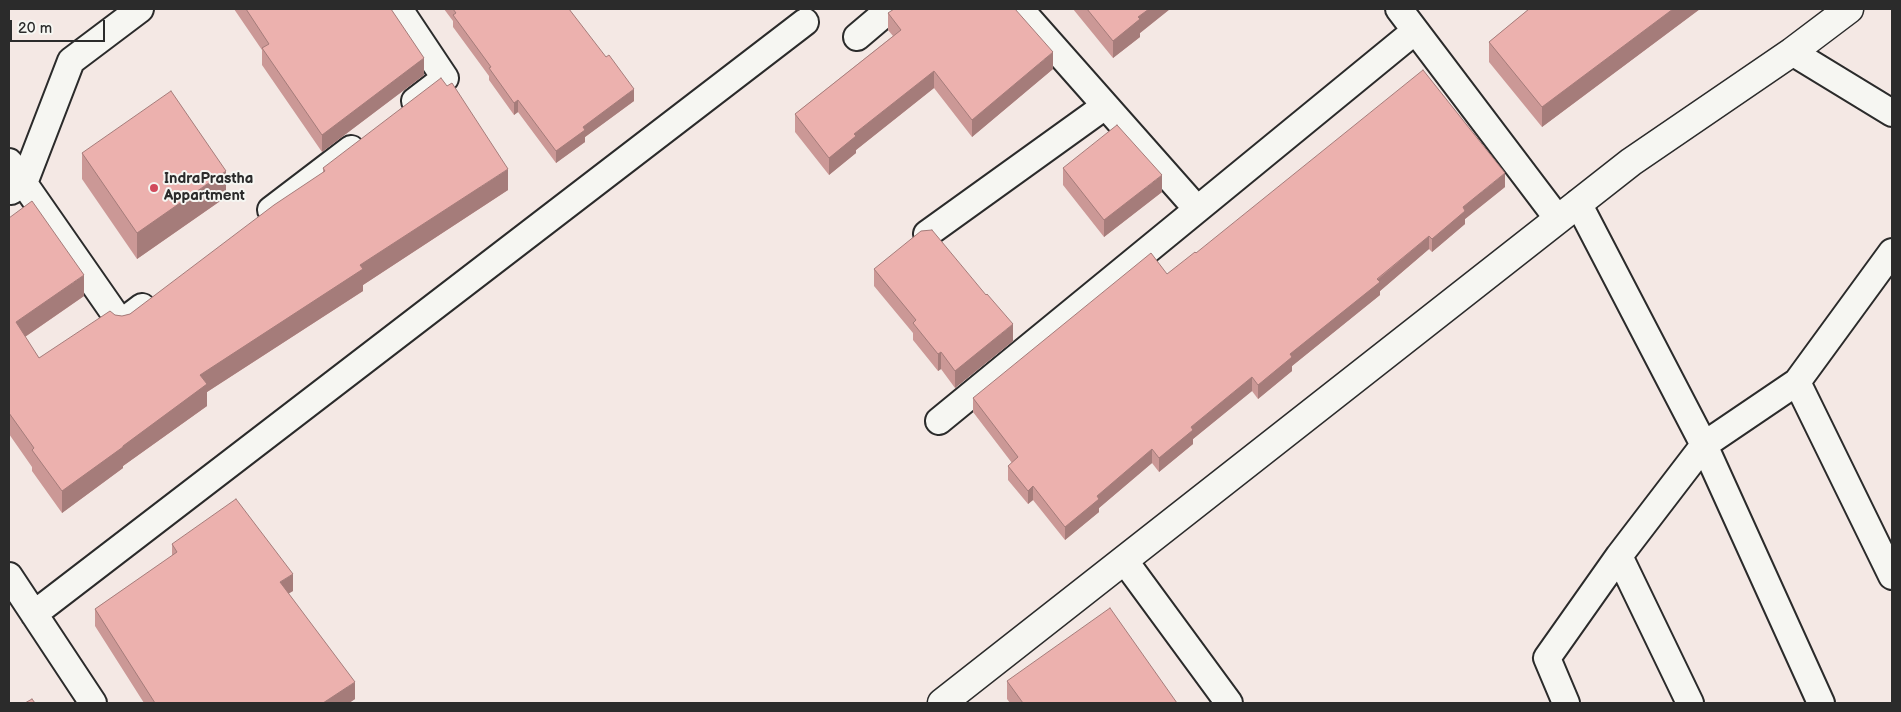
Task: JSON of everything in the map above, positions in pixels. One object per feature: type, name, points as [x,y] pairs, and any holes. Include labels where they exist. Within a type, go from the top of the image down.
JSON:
[{"type":"street","points":[[140,9],[71,61],[14,179],[121,323],[160,293]]},
{"type":"street","points":[[398,114],[445,78],[399,9]]},
{"type":"street","points":[[857,37],[890,9]]},
{"type":"street","points":[[1020,9],[1197,209]]},
{"type":"street","points":[[1399,9],[1415,31],[1568,211],[1704,445],[1821,703]]},
{"type":"street","points":[[942,703],[1631,162],[1792,52],[1849,9]]},
{"type":"street","points":[[34,614],[805,22]]},
{"type":"street","points":[[939,421],[1415,31]]},
{"type":"street","points":[[1792,52],[1892,113]]},
{"type":"street","points":[[927,234],[1105,106]]},
{"type":"street","points":[[255,221],[366,138]]},
{"type":"street","points":[[1566,703],[1547,658],[1619,556],[1704,445],[1797,382],[1892,252]]},
{"type":"street","points":[[1797,382],[1886,545],[1892,576]]},
{"type":"street","points":[[1619,556],[1690,703]]},
{"type":"street","points":[[1124,560],[1229,703]]},
{"type":"street","points":[[9,576],[93,703]]},
{"type":"building","points":[[246,9],[391,9],[424,58],[322,135],[262,48],[269,44]]},
{"type":"building","points":[[453,9],[569,9],[606,57],[609,55],[634,89],[583,127],[585,130],[556,151],[518,100],[514,103],[489,68],[491,67],[453,15],[456,13]]},
{"type":"building","points":[[894,9],[1015,9],[1053,52],[972,120],[934,71],[854,134],[856,136],[829,158],[795,114],[901,30],[888,13]]},
{"type":"building","points":[[1087,9],[1149,9],[1113,41]]},
{"type":"building","points":[[1529,9],[1673,9],[1542,107],[1489,42]]},
{"type":"building","points":[[1423,70],[1505,173],[1463,207],[1465,211],[1432,239],[1429,236],[1377,279],[1380,282],[1290,354],[1292,357],[1258,385],[1252,377],[1191,427],[1193,430],[1159,458],[1152,449],[1097,496],[1099,499],[1065,527],[1033,486],[1028,491],[1008,466],[1018,457],[973,398],[1151,253],[1167,274],[1196,253]]},
{"type":"building","points":[[441,78],[447,86],[452,83],[508,169],[360,265],[363,269],[200,375],[207,384],[62,491],[32,450],[34,448],[9,413],[9,218],[32,201],[84,275],[16,322],[39,358],[110,311],[115,315],[130,314],[274,205],[325,171],[323,168]]},
{"type":"building","name":"IndraPrastha Appartment","points":[[171,91],[226,171],[137,233],[82,153]]},
{"type":"building","points":[[1117,125],[1162,175],[1104,220],[1063,168]]},
{"type":"building","points":[[932,230],[986,295],[1013,324],[955,371],[941,352],[938,354],[913,323],[916,320],[874,269],[921,231]]},
{"type":"building","points":[[236,499],[293,574],[280,582],[355,682],[323,703],[155,703],[95,609],[177,552],[172,544]]},
{"type":"building","points":[[1110,608],[1177,703],[1023,703],[1007,681]]},
{"type":"building","points":[[32,699],[35,703],[25,703]]},
{"type":"place","name":"IndraPrastha Appartment","points":[[154,188]]}]
